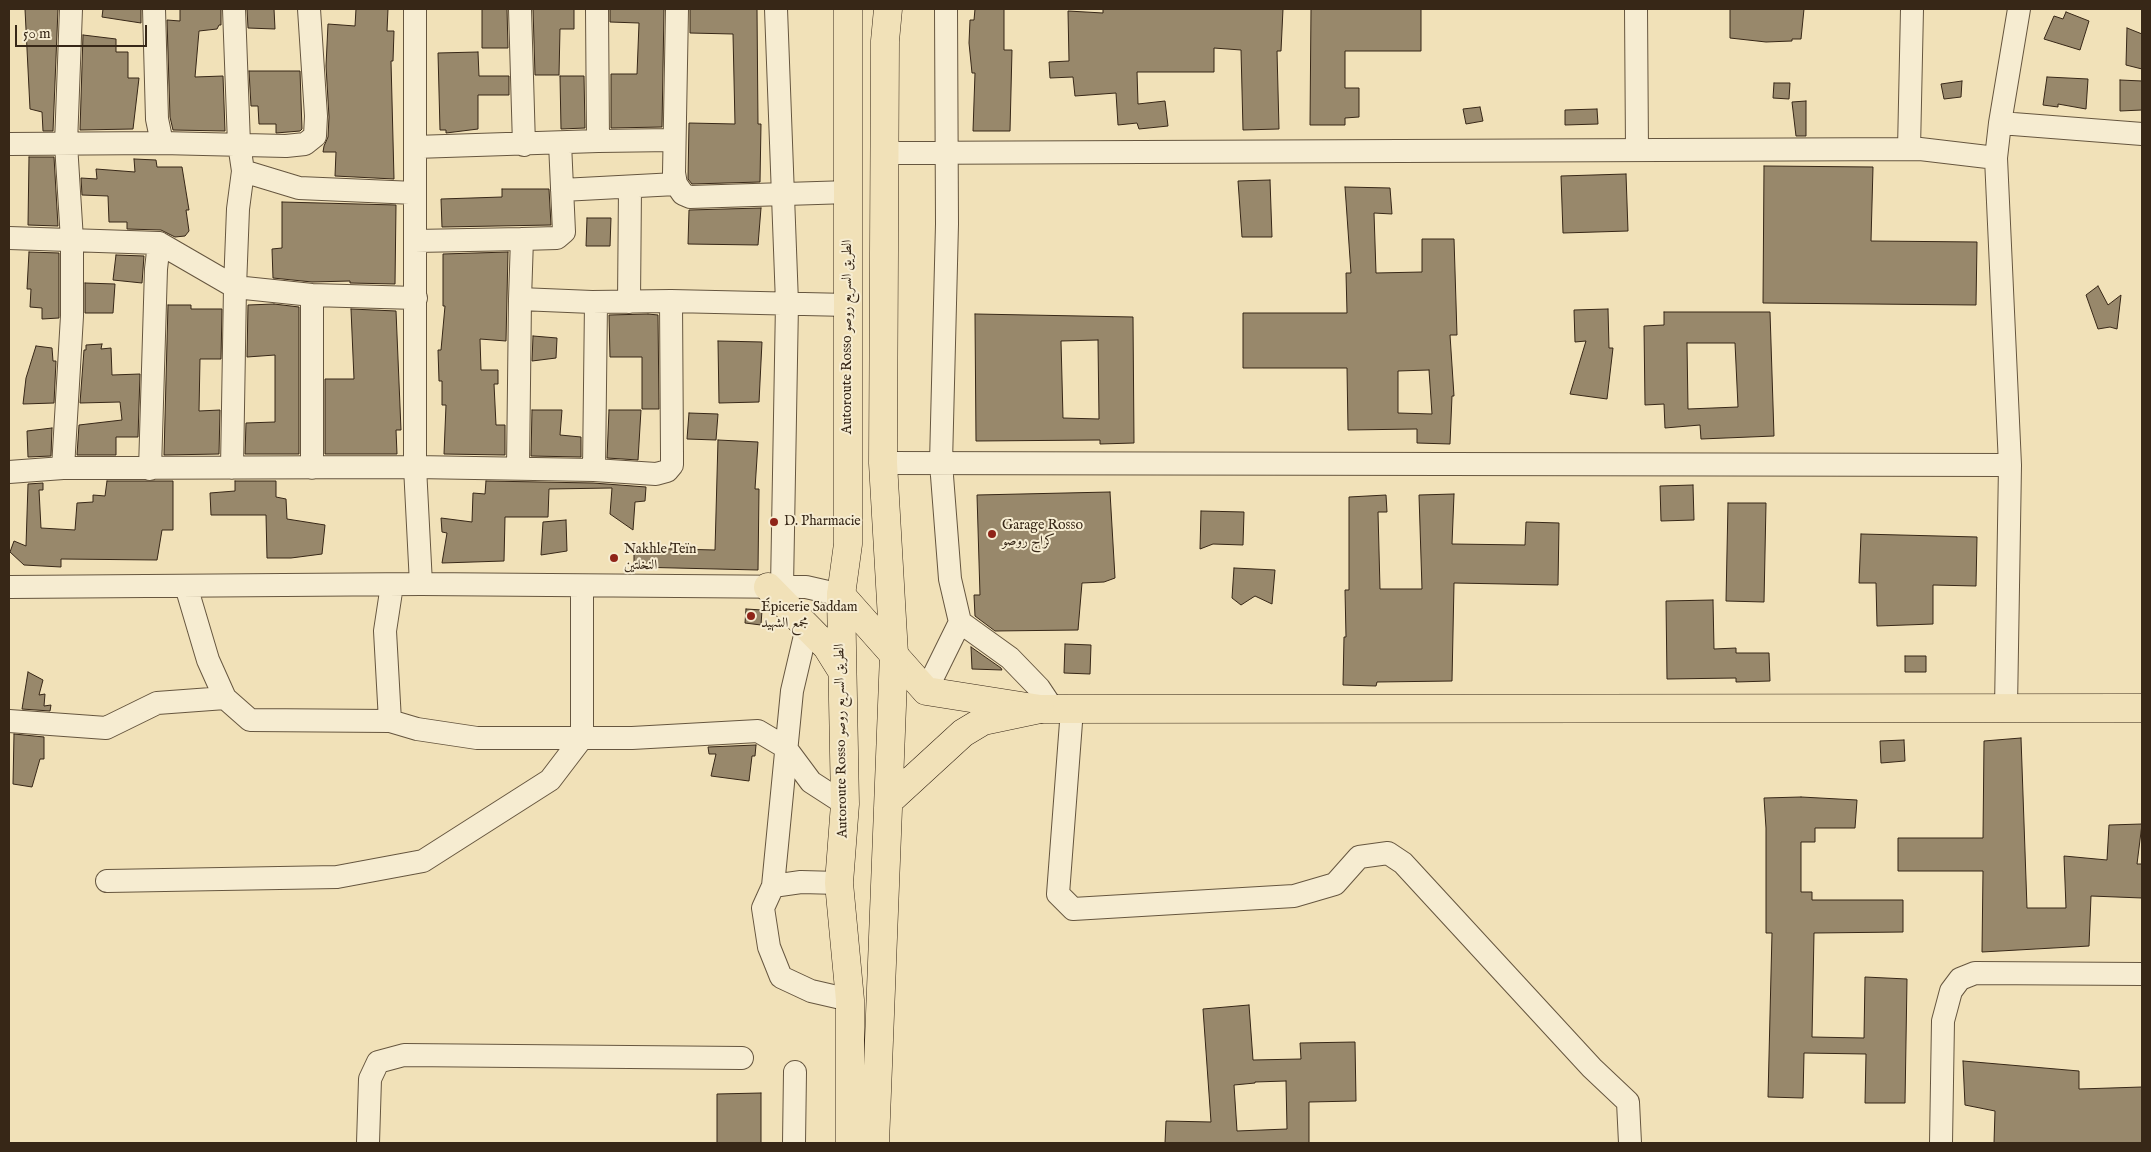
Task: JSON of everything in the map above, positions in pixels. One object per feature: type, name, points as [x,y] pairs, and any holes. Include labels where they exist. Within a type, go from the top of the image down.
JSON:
[{"type":"main road","name":"Autoroute Rosso الطريق السريع روصو","points":[[848,9],[848,544],[841,595],[845,804],[839,883],[850,1000],[850,1143]]},
{"type":"main road","points":[[875,1143],[890,800],[894,654],[883,463],[883,153],[885,41],[888,9]]},
{"type":"main road","points":[[775,587],[807,627],[826,647],[842,671]]},
{"type":"main road","points":[[841,595],[926,691],[1055,709],[2142,708]]},
{"type":"main road","points":[[890,800],[963,733],[983,721],[1055,709]]},
{"type":"street","points":[[63,468],[72,316],[72,240],[66,144],[71,9]]},
{"type":"street","points":[[154,9],[158,120],[162,144]]},
{"type":"street","points":[[232,468],[235,287],[238,209],[243,172],[239,144],[234,9]]},
{"type":"street","points":[[9,144],[239,144],[286,146],[305,144],[315,136],[316,116],[309,9]]},
{"type":"street","points":[[416,9],[415,467],[421,584]]},
{"type":"street","points":[[520,9],[524,145]]},
{"type":"street","points":[[596,9],[598,141]]},
{"type":"street","points":[[677,9],[673,140],[676,184],[683,194],[690,198],[848,192]]},
{"type":"street","points":[[775,587],[787,303],[776,9]]},
{"type":"street","points":[[926,691],[960,622],[950,579],[941,463],[947,224],[946,9]]},
{"type":"street","points":[[1636,9],[1637,150]]},
{"type":"street","points":[[1909,149],[1912,9]]},
{"type":"street","points":[[2006,708],[2010,465],[1996,158],[2019,9]]},
{"type":"street","points":[[2000,123],[2142,134]]},
{"type":"street","points":[[415,148],[673,140]]},
{"type":"street","points":[[415,240],[522,239],[557,238],[561,236],[564,232],[560,143]]},
{"type":"street","points":[[883,153],[1909,149],[1996,158]]},
{"type":"street","points":[[243,172],[299,188],[415,193]]},
{"type":"street","points":[[562,190],[676,184]]},
{"type":"street","points":[[629,302],[630,186]]},
{"type":"street","points":[[9,238],[159,243],[235,287],[312,295],[416,298]]},
{"type":"street","points":[[518,468],[522,239]]},
{"type":"street","points":[[150,469],[156,269],[159,243]]},
{"type":"street","points":[[312,295],[312,468]]},
{"type":"street","points":[[520,299],[596,302],[671,301],[848,304]]},
{"type":"street","points":[[9,472],[63,468],[415,467],[594,470],[656,474],[667,471],[672,465],[671,301]]},
{"type":"street","points":[[594,470],[596,302]]},
{"type":"street","points":[[883,463],[2010,465]]},
{"type":"street","points":[[9,587],[421,584],[806,587],[841,595]]},
{"type":"street","points":[[390,721],[385,631],[392,585]]},
{"type":"street","points":[[186,586],[208,660],[225,698],[250,720],[390,721],[417,730],[477,738],[632,738],[758,731],[785,747],[811,782],[845,804]]},
{"type":"street","points":[[107,881],[336,877],[423,860],[550,780],[582,738],[582,586]]},
{"type":"street","points":[[960,622],[1010,658],[1039,688],[1055,709],[1058,894],[1073,909],[1294,896],[1335,884],[1359,857],[1388,853],[1403,863],[1592,1068],[1628,1102],[1630,1143]]},
{"type":"street","points":[[807,627],[792,691],[785,747],[773,886],[763,908],[769,948],[781,977],[811,991],[850,1000]]},
{"type":"street","points":[[9,721],[106,728],[157,703],[225,698]]},
{"type":"street","points":[[773,886],[800,882],[839,883]]},
{"type":"street","points":[[1941,1143],[1943,1021],[1951,991],[1960,978],[1975,973],[2142,974]]},
{"type":"street","points":[[368,1143],[370,1079],[378,1062],[404,1055],[742,1058]]},
{"type":"street","points":[[794,1143],[795,1072]]},
{"type":"building","points":[[25,9],[58,9],[53,131],[43,131],[42,112],[30,109]]},
{"type":"building","points":[[103,9],[141,9],[141,23],[102,17]]},
{"type":"building","points":[[180,9],[221,9],[221,25],[217,29],[199,31],[195,77],[223,76],[225,131],[173,130],[170,117],[167,20],[180,21]]},
{"type":"building","points":[[247,9],[274,9],[275,29],[248,28]]},
{"type":"building","points":[[356,9],[388,9],[387,31],[394,31],[393,61],[391,61],[394,179],[335,176],[336,152],[323,152],[328,137],[329,117],[326,66],[328,24],[355,26]]},
{"type":"building","points":[[482,9],[507,9],[508,48],[482,48]]},
{"type":"building","points":[[533,9],[574,9],[574,29],[560,29],[559,75],[535,75]]},
{"type":"building","points":[[610,9],[664,9],[662,127],[611,128],[611,74],[637,74],[639,23],[610,22]]},
{"type":"building","points":[[690,9],[757,9],[758,124],[761,124],[760,182],[692,184],[688,179],[689,123],[735,124],[733,34],[690,33]]},
{"type":"building","points":[[975,9],[1004,9],[1004,50],[1012,50],[1010,131],[973,131],[975,73],[972,73],[969,43],[970,20],[974,20]]},
{"type":"building","points":[[1103,9],[1283,9],[1281,51],[1277,51],[1279,129],[1243,130],[1241,50],[1214,48],[1214,72],[1137,72],[1138,104],[1165,101],[1168,126],[1139,129],[1137,123],[1118,125],[1116,93],[1075,96],[1073,77],[1050,78],[1049,62],[1069,61],[1068,11],[1103,13]]},
{"type":"building","points":[[1311,9],[1421,9],[1421,51],[1345,51],[1345,88],[1359,88],[1359,117],[1345,118],[1345,125],[1310,125]]},
{"type":"building","points":[[1730,9],[1804,9],[1801,39],[1766,42],[1730,38]]},
{"type":"building","points":[[2066,12],[2089,21],[2080,50],[2044,39],[2054,16],[2063,19]]},
{"type":"building","points":[[2127,28],[2142,34],[2142,69],[2126,65]]},
{"type":"building","points":[[83,35],[116,39],[116,52],[128,52],[128,78],[139,78],[133,129],[80,130]]},
{"type":"building","points":[[478,52],[479,76],[509,76],[509,95],[478,95],[478,129],[446,133],[446,130],[440,130],[438,53]]},
{"type":"building","points":[[249,71],[300,71],[302,129],[300,131],[276,133],[276,124],[259,124],[258,106],[251,106]]},
{"type":"building","points":[[560,76],[584,76],[585,128],[561,129]]},
{"type":"building","points":[[2047,77],[2088,79],[2086,109],[2058,104],[2058,107],[2043,105]]},
{"type":"building","points":[[2120,80],[2142,81],[2142,110],[2120,111]]},
{"type":"building","points":[[1962,81],[1961,97],[1944,99],[1941,84]]},
{"type":"building","points":[[1774,83],[1790,83],[1789,99],[1773,98]]},
{"type":"building","points":[[1806,101],[1806,136],[1796,136],[1792,102]]},
{"type":"building","points":[[1480,107],[1483,121],[1466,124],[1463,109]]},
{"type":"building","points":[[1597,109],[1598,124],[1565,125],[1565,110]]},
{"type":"building","points":[[29,157],[54,157],[58,226],[28,225]]},
{"type":"building","points":[[134,159],[156,160],[157,167],[182,167],[189,210],[186,210],[189,231],[185,236],[175,237],[161,230],[127,229],[127,222],[109,222],[108,196],[82,195],[81,178],[97,179],[96,169],[135,172]]},
{"type":"building","points":[[1764,166],[1873,167],[1871,241],[1977,242],[1976,305],[1763,303]]},
{"type":"building","points":[[1626,174],[1628,231],[1563,233],[1561,176]]},
{"type":"building","points":[[1270,180],[1272,237],[1242,237],[1238,181]]},
{"type":"building","points":[[1345,187],[1390,188],[1392,214],[1374,213],[1376,273],[1422,272],[1422,239],[1454,239],[1457,335],[1450,335],[1454,396],[1452,396],[1450,444],[1417,443],[1417,429],[1348,430],[1347,368],[1243,368],[1243,313],[1347,313],[1346,273],[1351,273]],"holes":[[[1429,370],[1432,414],[1398,413],[1398,371]]]},
{"type":"building","points":[[502,189],[549,189],[551,225],[442,227],[441,199],[502,197]]},
{"type":"building","points":[[282,202],[396,205],[395,284],[350,283],[350,281],[312,282],[273,278],[272,249],[282,248]]},
{"type":"building","points":[[761,208],[758,245],[688,244],[689,210]]},
{"type":"building","points":[[587,218],[611,218],[610,246],[586,246]]},
{"type":"building","points":[[29,252],[59,253],[59,318],[42,319],[42,308],[30,307],[31,289],[27,289]]},
{"type":"building","points":[[508,252],[506,341],[480,339],[481,370],[498,370],[498,384],[494,384],[496,425],[505,425],[505,455],[444,454],[446,405],[442,405],[442,381],[439,381],[438,350],[441,350],[445,306],[443,306],[443,254]]},
{"type":"building","points":[[116,255],[144,256],[142,283],[113,280]]},
{"type":"building","points":[[85,283],[115,284],[113,313],[85,313]]},
{"type":"building","points":[[2098,286],[2108,305],[2121,295],[2117,329],[2110,327],[2098,329],[2086,295]]},
{"type":"building","points":[[274,304],[299,307],[299,454],[245,454],[246,423],[275,422],[275,355],[247,357],[248,305]]},
{"type":"building","points":[[168,305],[191,305],[191,309],[222,309],[221,359],[200,359],[199,411],[220,410],[219,454],[164,455]]},
{"type":"building","points":[[351,309],[396,311],[401,430],[396,430],[397,454],[325,454],[325,379],[354,379]]},
{"type":"building","points":[[1608,309],[1609,348],[1613,348],[1607,399],[1570,394],[1586,341],[1575,342],[1574,310]]},
{"type":"building","points":[[1664,312],[1770,312],[1774,436],[1701,439],[1700,425],[1665,428],[1664,404],[1645,405],[1644,326],[1664,325]],"holes":[[[1687,343],[1735,343],[1738,407],[1688,409]]]},
{"type":"building","points":[[975,314],[1133,317],[1134,443],[1100,444],[1100,440],[976,441]],"holes":[[[1098,340],[1099,419],[1063,418],[1061,341]]]},
{"type":"building","points":[[609,315],[658,315],[659,409],[642,409],[642,357],[610,357]]},
{"type":"building","points":[[533,336],[557,338],[556,358],[532,361]]},
{"type":"building","points":[[718,341],[762,342],[759,402],[719,403]]},
{"type":"building","points":[[102,344],[101,349],[111,348],[112,375],[140,374],[138,437],[116,437],[116,455],[77,455],[79,425],[122,420],[120,402],[80,403],[84,350],[86,350],[86,345]]},
{"type":"building","points":[[36,346],[52,348],[53,361],[56,361],[54,403],[23,404],[26,378]]},
{"type":"building","points":[[532,410],[562,410],[560,435],[581,437],[581,457],[531,456]]},
{"type":"building","points":[[609,410],[641,410],[638,460],[607,458]]},
{"type":"building","points":[[689,413],[718,414],[716,440],[687,439]]},
{"type":"building","points":[[52,428],[51,456],[28,457],[27,431]]},
{"type":"building","points":[[718,440],[758,442],[755,489],[759,489],[758,570],[634,567],[634,548],[715,550]]},
{"type":"building","points":[[107,481],[173,481],[173,530],[162,530],[157,560],[61,559],[61,567],[24,565],[10,552],[14,541],[26,546],[28,484],[43,483],[43,490],[39,490],[41,528],[75,530],[77,503],[93,502],[93,495],[105,496]]},
{"type":"building","points":[[235,481],[276,481],[276,497],[286,499],[287,519],[325,525],[322,554],[291,558],[267,558],[266,515],[211,515],[210,493],[235,491]]},
{"type":"building","points":[[486,481],[593,483],[646,487],[645,501],[635,502],[633,530],[610,514],[612,488],[549,489],[548,517],[505,517],[504,561],[442,563],[447,533],[442,532],[441,518],[472,522],[473,493],[485,494]]},
{"type":"building","points":[[1693,485],[1694,520],[1661,521],[1660,486]]},
{"type":"building","points":[[1110,492],[1115,578],[1104,582],[1082,583],[1078,630],[995,631],[975,616],[974,595],[980,595],[977,495]]},
{"type":"building","points":[[1454,494],[1452,544],[1525,545],[1526,522],[1559,523],[1558,585],[1454,583],[1452,681],[1377,682],[1376,686],[1343,685],[1344,637],[1346,637],[1345,590],[1349,590],[1349,497],[1386,495],[1387,512],[1378,512],[1380,589],[1422,589],[1419,495]]},
{"type":"building","points":[[1728,503],[1766,503],[1764,602],[1726,601]]},
{"type":"building","points":[[1201,511],[1244,512],[1243,545],[1213,544],[1200,549]]},
{"type":"building","points":[[566,520],[567,551],[541,555],[543,522]]},
{"type":"building","points":[[1861,534],[1977,537],[1976,586],[1933,585],[1933,624],[1877,626],[1876,583],[1859,583]]},
{"type":"building","points":[[1234,568],[1275,570],[1272,604],[1255,596],[1241,605],[1232,598]]},
{"type":"building","points":[[1713,600],[1714,649],[1736,648],[1736,653],[1769,653],[1770,681],[1736,682],[1736,678],[1667,679],[1666,601]]},
{"type":"building","points":[[746,609],[762,610],[761,625],[745,623]]},
{"type":"building","points":[[1065,644],[1091,645],[1090,674],[1064,673]]},
{"type":"building","points":[[971,647],[1001,668],[1002,670],[972,669]]},
{"type":"building","points":[[1905,656],[1926,656],[1926,672],[1905,672]]},
{"type":"building","points":[[28,672],[43,680],[39,695],[45,694],[44,706],[51,705],[50,711],[22,709]]},
{"type":"building","points":[[14,734],[44,737],[44,759],[40,759],[32,787],[13,784]]},
{"type":"building","points":[[2021,738],[2027,908],[2066,908],[2064,856],[2107,860],[2109,825],[2142,824],[2137,864],[2142,864],[2142,898],[2091,896],[2089,946],[1982,952],[1983,871],[1898,871],[1898,838],[1983,838],[1984,741]]},
{"type":"building","points":[[1904,740],[1905,761],[1881,763],[1880,741]]},
{"type":"building","points":[[756,745],[755,756],[752,756],[749,781],[711,776],[716,754],[709,754],[708,747]]},
{"type":"building","points":[[1801,797],[1857,800],[1855,828],[1815,828],[1815,842],[1801,842],[1801,892],[1812,892],[1812,900],[1903,900],[1903,932],[1814,933],[1812,1037],[1864,1038],[1865,977],[1907,979],[1905,1103],[1865,1103],[1866,1054],[1804,1053],[1803,1098],[1768,1097],[1772,933],[1766,933],[1766,828],[1764,798]]},
{"type":"building","points":[[1249,1005],[1253,1060],[1301,1059],[1300,1043],[1355,1042],[1356,1101],[1309,1102],[1309,1143],[1165,1143],[1166,1121],[1211,1122],[1203,1009]],"holes":[[[1286,1081],[1287,1129],[1237,1131],[1234,1085]]]},
{"type":"building","points":[[1963,1061],[2079,1071],[2079,1089],[2142,1087],[2142,1143],[1994,1143],[1995,1111],[1965,1105]]},
{"type":"building","points":[[761,1093],[761,1143],[717,1143],[717,1094]]},
{"type":"place","name":"D. Pharmacie","points":[[774,522]]},
{"type":"place","name":"Garage Rosso كراج روصو","points":[[992,534]]},
{"type":"place","name":"Nakhle Teïn النخلتين","points":[[614,558]]},
{"type":"place","name":"Épicerie Saddam مجمع الشهيد","points":[[751,616]]}]
